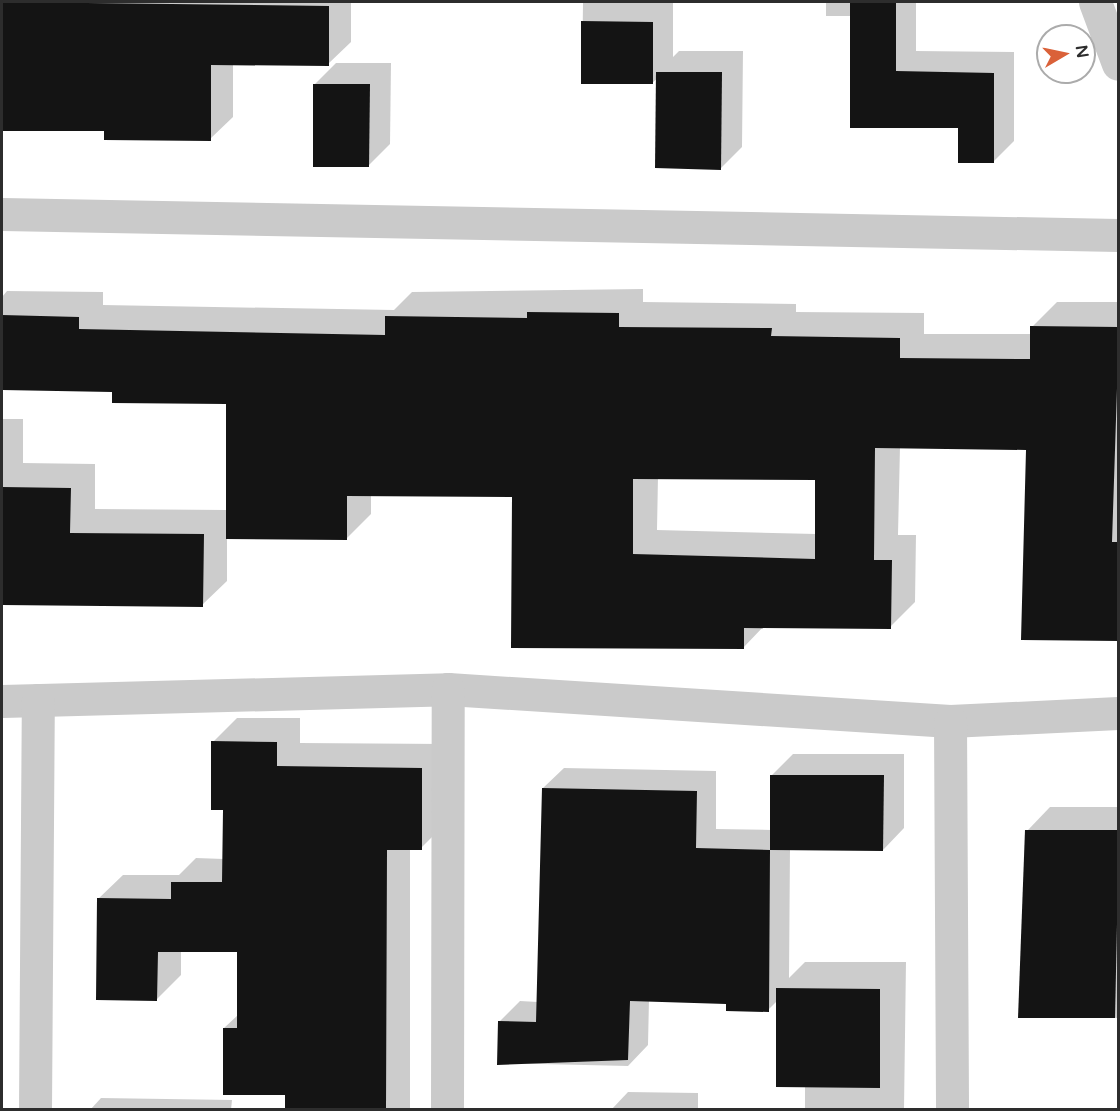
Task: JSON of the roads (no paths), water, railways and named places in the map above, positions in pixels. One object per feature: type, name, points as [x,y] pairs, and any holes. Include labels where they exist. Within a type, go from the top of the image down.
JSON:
[{"type":"street","points":[[1095,2],[1119,64]]},
{"type":"street","points":[[2,214],[1119,235]]},
{"type":"street","points":[[447,1110],[448,689]]},
{"type":"street","points":[[2,701],[448,689],[950,721],[1119,713]]},
{"type":"street","points":[[34,1110],[38,700]]},
{"type":"street","points":[[950,721],[952,1110]]}]
